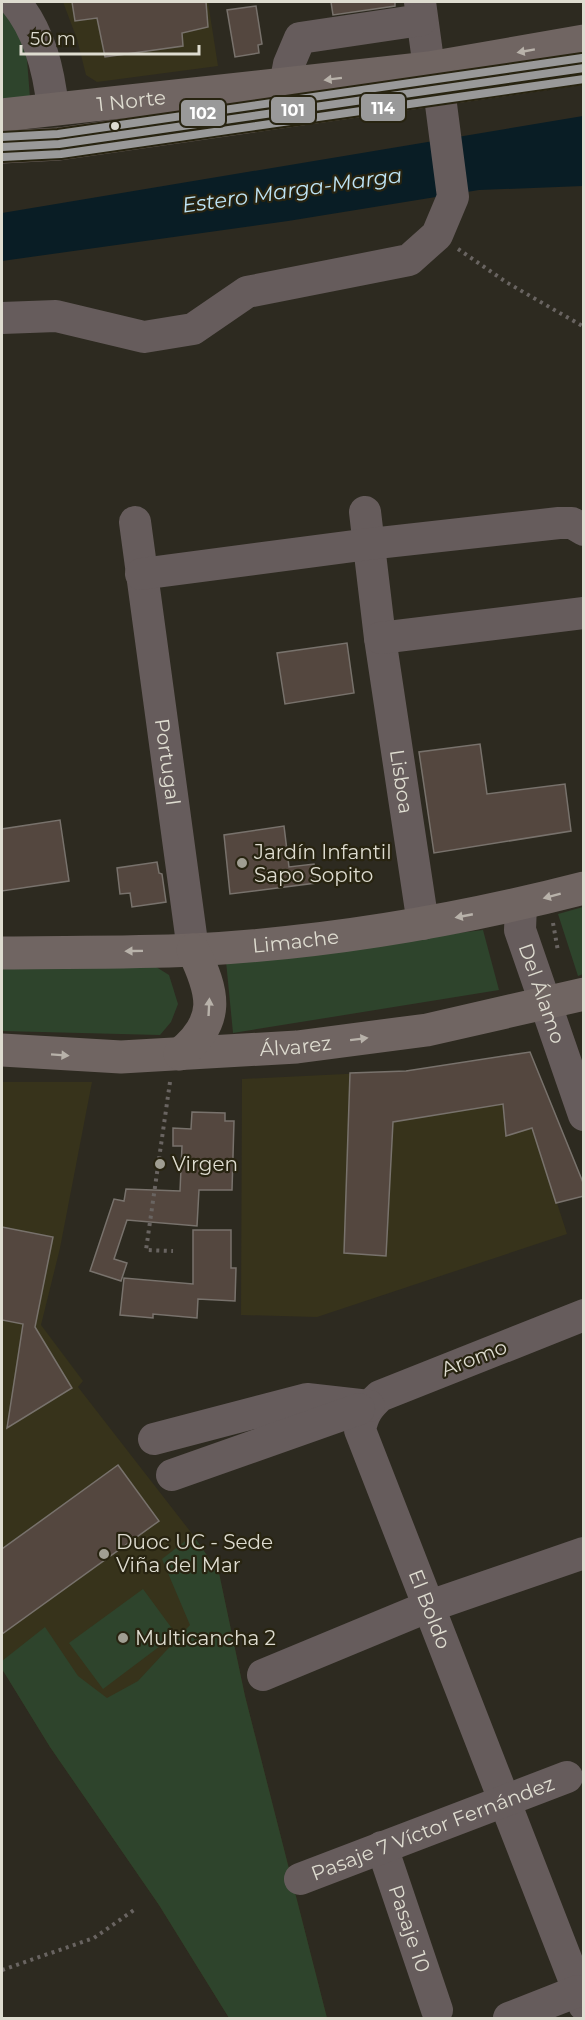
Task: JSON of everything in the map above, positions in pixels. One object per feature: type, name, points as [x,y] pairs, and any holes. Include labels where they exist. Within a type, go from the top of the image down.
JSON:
[{"type":"main road","name":"1 Norte","points":[[2,147],[59,144],[434,79],[584,41]]},
{"type":"main road","name":"1 Norte","points":[[2,115],[285,85],[434,79],[584,68]]},
{"type":"main road","points":[[2,134],[31,125],[53,109]]},
{"type":"main road","name":"Limache","points":[[2,953],[193,950],[423,924],[521,904],[584,888]]},
{"type":"main road","points":[[177,1054],[204,1029],[210,1007],[207,979],[193,950]]},
{"type":"main road","name":"Álvarez","points":[[2,1050],[121,1057],[297,1047],[427,1030],[584,994]]},
{"type":"street","points":[[15,2],[23,11],[44,56],[53,109]]},
{"type":"street","points":[[2,318],[56,316],[144,337],[193,329],[247,292],[409,260],[437,235],[453,197],[443,126],[421,10],[300,38],[289,64],[285,85]]},
{"type":"street","name":"Lisboa","points":[[365,512],[380,638],[423,924]]},
{"type":"street","name":"Portugal","points":[[135,522],[193,950]]},
{"type":"street","points":[[141,574],[369,544],[559,524],[572,523],[584,530]]},
{"type":"street","points":[[380,638],[584,613]]},
{"type":"street","name":"Del Álamo","points":[[521,904],[520,930],[584,1115]]},
{"type":"street","name":"Aromo","points":[[369,1406],[380,1396],[396,1388],[584,1315]]},
{"type":"street","points":[[154,1439],[307,1399],[369,1406]]},
{"type":"street","points":[[172,1475],[369,1406]]},
{"type":"street","name":"El Boldo","points":[[369,1406],[360,1430],[581,1998]]},
{"type":"street","points":[[263,1675],[427,1606],[584,1553]]},
{"type":"street","name":"Pasaje 7 Víctor Fernández","points":[[300,1879],[503,1799],[567,1777]]},
{"type":"street","name":"Pasaje 10","points":[[382,1846],[437,2010]]},
{"type":"street","points":[[509,2019],[581,1998]]},
{"type":"path","points":[[437,235],[506,282],[584,327]]},
{"type":"path","points":[[174,1251],[146,1250],[177,1054]]},
{"type":"path","points":[[2,1970],[94,1938],[134,1910]]},
{"type":"shaded area","points":[[63,2],[208,2],[218,66],[97,82],[86,75],[77,39]]},
{"type":"shaded area","points":[[530,1052],[583,1185],[583,1196],[557,1203],[567,1234],[317,1317],[241,1315],[242,1079],[406,1071]]},
{"type":"shaded area","name":"Duoc UC - Sede Viña del Mar","points":[[2,1082],[92,1082],[60,1248],[41,1325],[83,1381],[78,1387],[193,1535],[219,1573],[245,1696],[327,2018],[229,2018],[159,1905],[50,1747],[2,1669]]},
{"type":"green space","points":[[2,5],[26,47],[30,98],[2,101]]},
{"type":"green space","points":[[583,907],[583,974],[578,976],[558,914]]},
{"type":"green space","points":[[483,930],[499,990],[233,1033],[226,961]]},
{"type":"green space","points":[[153,965],[169,975],[178,1004],[171,1022],[160,1035],[2,1031],[2,969]]},
{"type":"green space","points":[[193,1535],[219,1573],[245,1696],[327,2018],[229,2018],[159,1905],[50,1747],[2,1669],[2,1661],[45,1627],[78,1676],[107,1698],[138,1681],[190,1625],[162,1559]]},
{"type":"green space","name":"Multicancha 2","points":[[143,1589],[176,1634],[103,1689],[69,1643]]},
{"type":"water","name":"Estero Marga-Marga","points":[[583,116],[583,186],[479,190],[288,221],[2,261],[2,213]]},
{"type":"building","points":[[72,2],[206,2],[208,27],[182,33],[183,46],[105,57],[97,18],[75,21]]},
{"type":"building","points":[[331,2],[395,2],[395,6],[333,15]]},
{"type":"building","points":[[256,6],[262,44],[258,45],[259,53],[235,57],[227,10]]},
{"type":"building","points":[[347,643],[354,693],[285,704],[277,653]]},
{"type":"building","points":[[480,744],[487,794],[565,784],[571,831],[434,853],[419,752]]},
{"type":"building","points":[[60,820],[69,881],[2,891],[2,829]]},
{"type":"building","points":[[284,826],[289,867],[314,864],[316,883],[230,894],[224,835]]},
{"type":"building","points":[[157,862],[159,873],[162,874],[166,902],[132,907],[130,893],[120,894],[117,868]]},
{"type":"building","points":[[530,1052],[584,1185],[584,1196],[556,1203],[532,1128],[506,1136],[503,1104],[393,1122],[386,1256],[344,1253],[350,1073],[406,1071]]},
{"type":"building","points":[[192,1112],[225,1113],[225,1121],[234,1121],[232,1190],[199,1190],[197,1226],[127,1220],[114,1259],[127,1263],[121,1281],[90,1271],[114,1199],[124,1201],[126,1189],[180,1191],[182,1146],[173,1146],[173,1128],[191,1129]]},
{"type":"building","points":[[2,1227],[53,1237],[35,1327],[72,1388],[7,1428],[23,1324],[2,1320]]},
{"type":"building","points":[[193,1230],[231,1230],[231,1268],[236,1268],[235,1301],[198,1299],[197,1318],[153,1314],[153,1318],[120,1315],[124,1278],[193,1284]]},
{"type":"building","points":[[118,1465],[159,1521],[2,1634],[2,1549]]},
{"type":"transit line","name":"102","points":[[2,137],[58,134],[582,58]]},
{"type":"transit line","name":"101","points":[[2,147],[59,144],[584,68]]},
{"type":"transit line","name":"114","points":[[3,157],[61,154],[584,79]]},
{"type":"place","name":"Jardín Infantil Sapo Sopito","points":[[242,863]]},
{"type":"place","name":"Virgen","points":[[160,1164]]},
{"type":"place","name":"Duoc UC - Sede Viña del Mar","points":[[104,1554]]},
{"type":"place","name":"Multicancha 2","points":[[123,1638]]}]
